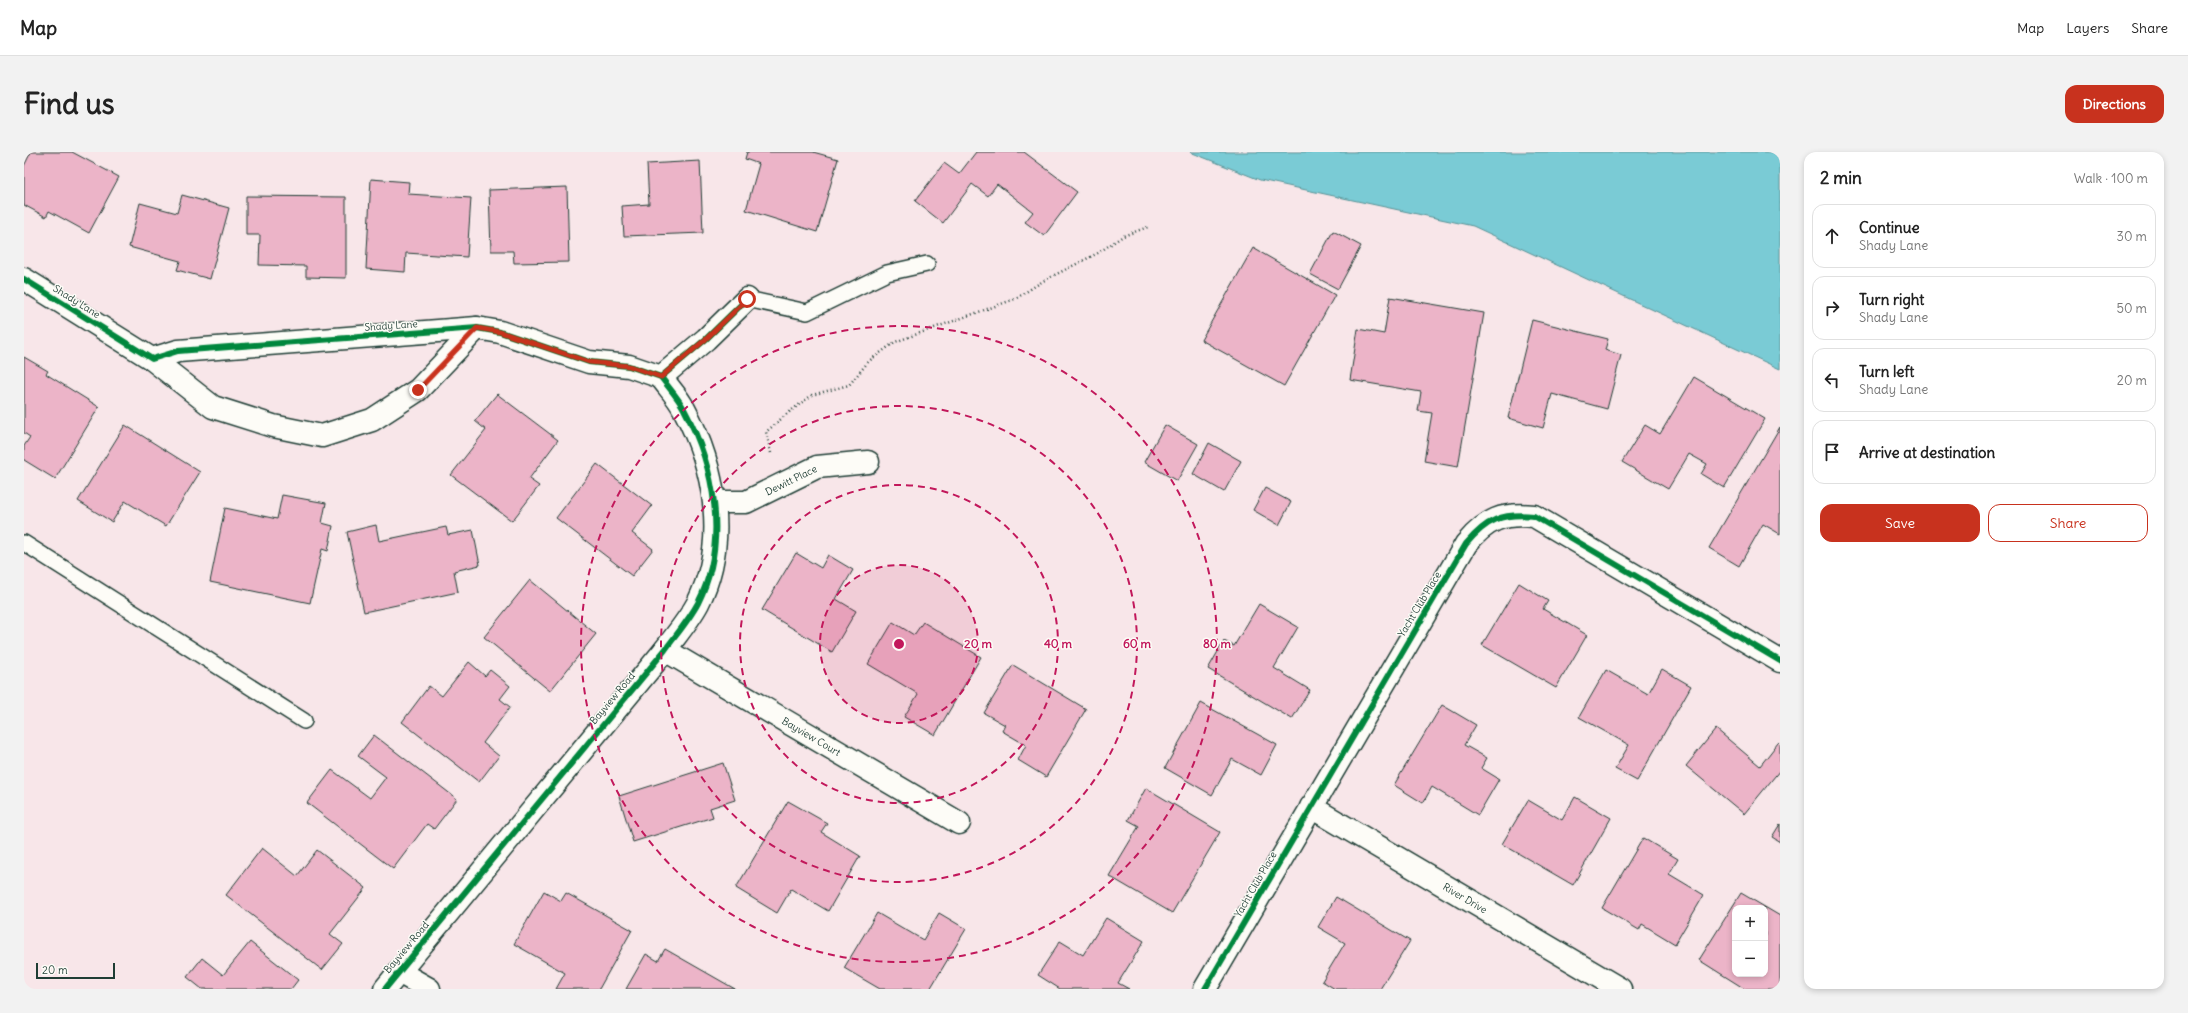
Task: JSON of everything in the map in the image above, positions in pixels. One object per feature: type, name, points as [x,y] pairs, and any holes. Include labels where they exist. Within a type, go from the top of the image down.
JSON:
[{"type":"street","name":"Shady Lane","points":[[24,279],[152,359],[213,407],[273,426],[322,436],[372,420],[418,390],[477,328]]},
{"type":"street","points":[[661,377],[706,339],[747,299]]},
{"type":"street","name":"Shady Lane","points":[[152,359],[178,351],[477,328],[500,332],[589,362],[629,366],[661,377]]},
{"type":"street","name":"Bayview Road","points":[[385,989],[688,620],[706,583],[715,543],[715,502],[705,458],[684,408],[661,377]]},
{"type":"street","name":"Dewitt Place","points":[[715,502],[746,502],[817,467],[868,462]]},
{"type":"street","name":"Yacht Club Place","points":[[1204,989],[1466,544],[1480,528],[1496,518],[1515,514],[1534,516],[1780,661]]},
{"type":"street","name":"Bayview Court","points":[[664,650],[959,823]]},
{"type":"street","name":"River Drive","points":[[1311,807],[1620,989]]},
{"type":"street","points":[[399,972],[429,989]]},
{"type":"lane","points":[[747,299],[807,312],[887,273],[927,264]]},
{"type":"lane","points":[[24,543],[304,721]]},
{"type":"path","points":[[771,453],[766,432],[812,395],[849,385],[869,361],[895,342],[1015,299],[1043,281],[1098,253],[1124,236],[1148,227]]},
{"type":"water","points":[[1190,152],[1780,152],[1780,369],[1473,226],[1260,180]]},
{"type":"building","points":[[31,152],[72,152],[119,177],[89,233],[49,211],[46,217],[24,205],[24,166]]},
{"type":"building","points":[[747,152],[813,152],[838,159],[817,232],[746,210],[759,164],[745,159]]},
{"type":"building","points":[[976,152],[1024,152],[1077,192],[1044,236],[1025,222],[1033,212],[997,184],[988,196],[972,184],[943,223],[915,201],[944,163],[959,174]]},
{"type":"building","points":[[700,161],[703,233],[624,236],[622,206],[649,204],[647,164]]},
{"type":"building","points":[[371,179],[409,182],[408,194],[471,198],[467,257],[406,253],[405,272],[366,269]]},
{"type":"building","points":[[567,187],[569,262],[514,263],[513,251],[491,251],[489,190]]},
{"type":"building","points":[[182,195],[229,208],[210,279],[177,270],[180,261],[129,247],[140,203],[177,213]]},
{"type":"building","points":[[246,196],[346,197],[346,278],[306,277],[306,266],[259,265],[260,235],[246,235]]},
{"type":"building","points":[[1333,231],[1361,246],[1338,289],[1310,274]]},
{"type":"building","points":[[1253,248],[1335,295],[1284,386],[1201,340]]},
{"type":"building","points":[[1390,297],[1484,313],[1458,467],[1424,461],[1432,413],[1418,411],[1421,392],[1350,380],[1358,329],[1384,334]]},
{"type":"building","points":[[1532,320],[1608,339],[1605,350],[1621,355],[1607,409],[1552,394],[1543,428],[1508,418]]},
{"type":"building","points":[[24,357],[48,371],[46,374],[99,407],[55,479],[24,460],[24,446],[30,437],[24,433]]},
{"type":"building","points":[[1694,377],[1765,419],[1724,488],[1701,474],[1707,464],[1689,454],[1668,489],[1622,462],[1645,425],[1660,434]]},
{"type":"building","points":[[497,394],[558,440],[529,479],[539,486],[512,521],[451,475],[486,430],[475,421]]},
{"type":"building","points":[[125,425],[200,472],[166,526],[125,501],[112,522],[78,501]]},
{"type":"building","points":[[1165,425],[1198,444],[1177,481],[1144,462]]},
{"type":"building","points":[[1780,427],[1780,534],[1763,524],[1739,566],[1709,548]]},
{"type":"building","points":[[1209,443],[1241,461],[1224,492],[1193,474]]},
{"type":"building","points":[[597,464],[652,506],[632,533],[653,549],[632,576],[556,518]]},
{"type":"building","points":[[1265,488],[1291,502],[1279,525],[1253,510]]},
{"type":"building","points":[[282,495],[326,503],[322,523],[333,526],[328,551],[322,549],[310,603],[210,582],[225,508],[277,519]]},
{"type":"building","points":[[376,525],[379,541],[446,527],[448,535],[473,530],[480,565],[454,571],[458,592],[364,612],[347,532]]},
{"type":"building","points":[[796,553],[821,568],[828,555],[853,570],[836,599],[856,611],[832,652],[762,610]]},
{"type":"building","points":[[530,580],[596,634],[550,691],[484,637]]},
{"type":"building","points":[[1519,583],[1548,601],[1543,609],[1587,635],[1556,688],[1482,645]]},
{"type":"building","points":[[1259,604],[1298,627],[1274,668],[1310,690],[1292,719],[1208,669],[1224,641],[1234,646]]},
{"type":"building","points":[[893,622],[914,635],[923,622],[981,657],[935,735],[904,717],[918,694],[868,664]]},
{"type":"building","points":[[469,662],[485,676],[490,670],[510,686],[500,699],[510,707],[483,743],[499,756],[479,782],[402,722],[429,686],[442,696]]},
{"type":"building","points":[[1013,665],[1086,709],[1046,777],[1018,760],[1026,745],[1002,731],[1005,725],[984,713]]},
{"type":"building","points":[[1662,669],[1691,686],[1637,781],[1615,769],[1629,745],[1579,717],[1606,670],[1648,694]]},
{"type":"building","points":[[1201,703],[1277,745],[1261,775],[1232,759],[1212,795],[1165,768]]},
{"type":"building","points":[[1442,705],[1476,725],[1464,745],[1487,758],[1481,768],[1499,779],[1478,815],[1432,787],[1423,803],[1394,785]]},
{"type":"building","points":[[1716,729],[1760,766],[1778,743],[1780,745],[1780,770],[1744,814],[1686,766]]},
{"type":"building","points":[[374,735],[457,799],[434,829],[427,824],[393,869],[307,803],[332,770],[370,798],[386,777],[358,756]]},
{"type":"building","points":[[723,763],[735,800],[710,808],[713,817],[633,842],[619,796]]},
{"type":"building","points":[[1146,788],[1220,832],[1172,913],[1109,876],[1139,826],[1128,820]]},
{"type":"building","points":[[1575,797],[1611,818],[1573,885],[1502,844],[1528,800],[1562,820]]},
{"type":"building","points":[[788,801],[827,823],[821,832],[860,856],[828,911],[791,889],[777,913],[736,888]]},
{"type":"building","points":[[1780,824],[1780,842],[1772,837]]},
{"type":"building","points":[[1643,838],[1678,859],[1669,874],[1704,895],[1675,944],[1642,924],[1639,930],[1602,908]]},
{"type":"building","points":[[262,848],[297,876],[317,850],[366,888],[330,934],[343,944],[322,970],[226,895]]},
{"type":"building","points":[[544,891],[561,901],[566,893],[632,930],[599,989],[556,989],[565,973],[514,944]]},
{"type":"building","points":[[1741,893],[1761,905],[1733,905]]},
{"type":"building","points":[[1336,897],[1410,941],[1380,989],[1335,989],[1322,981],[1345,943],[1318,927]]},
{"type":"building","points":[[1732,907],[1732,977],[1768,977],[1768,909],[1780,916],[1780,989],[1745,989],[1699,960]]},
{"type":"building","points":[[877,913],[923,940],[939,913],[966,929],[930,989],[880,989],[844,968]]},
{"type":"building","points":[[1106,918],[1144,941],[1118,983],[1129,989],[1060,989],[1038,975],[1060,941],[1083,955]]},
{"type":"building","points":[[250,942],[298,980],[291,989],[202,989],[187,977],[202,958],[223,975]]},
{"type":"building","points":[[665,949],[735,989],[626,989],[646,954],[658,961]]},
{"type":"cycle path","points":[[24,279],[152,359],[178,351],[477,328],[500,332],[589,362],[629,366],[661,377],[706,339],[747,299]]},
{"type":"cycle path","points":[[385,989],[665,650],[687,621],[698,603],[708,580],[713,555],[715,530],[714,505],[710,480],[704,455],[695,431],[682,405],[661,377]]},
{"type":"cycle path","points":[[1205,989],[1466,544],[1488,523],[1504,517],[1523,515],[1534,516],[1780,661]]},
{"type":"route","points":[[418,390],[477,328],[500,332],[589,362],[629,366],[661,377],[706,339],[747,299]]}]
